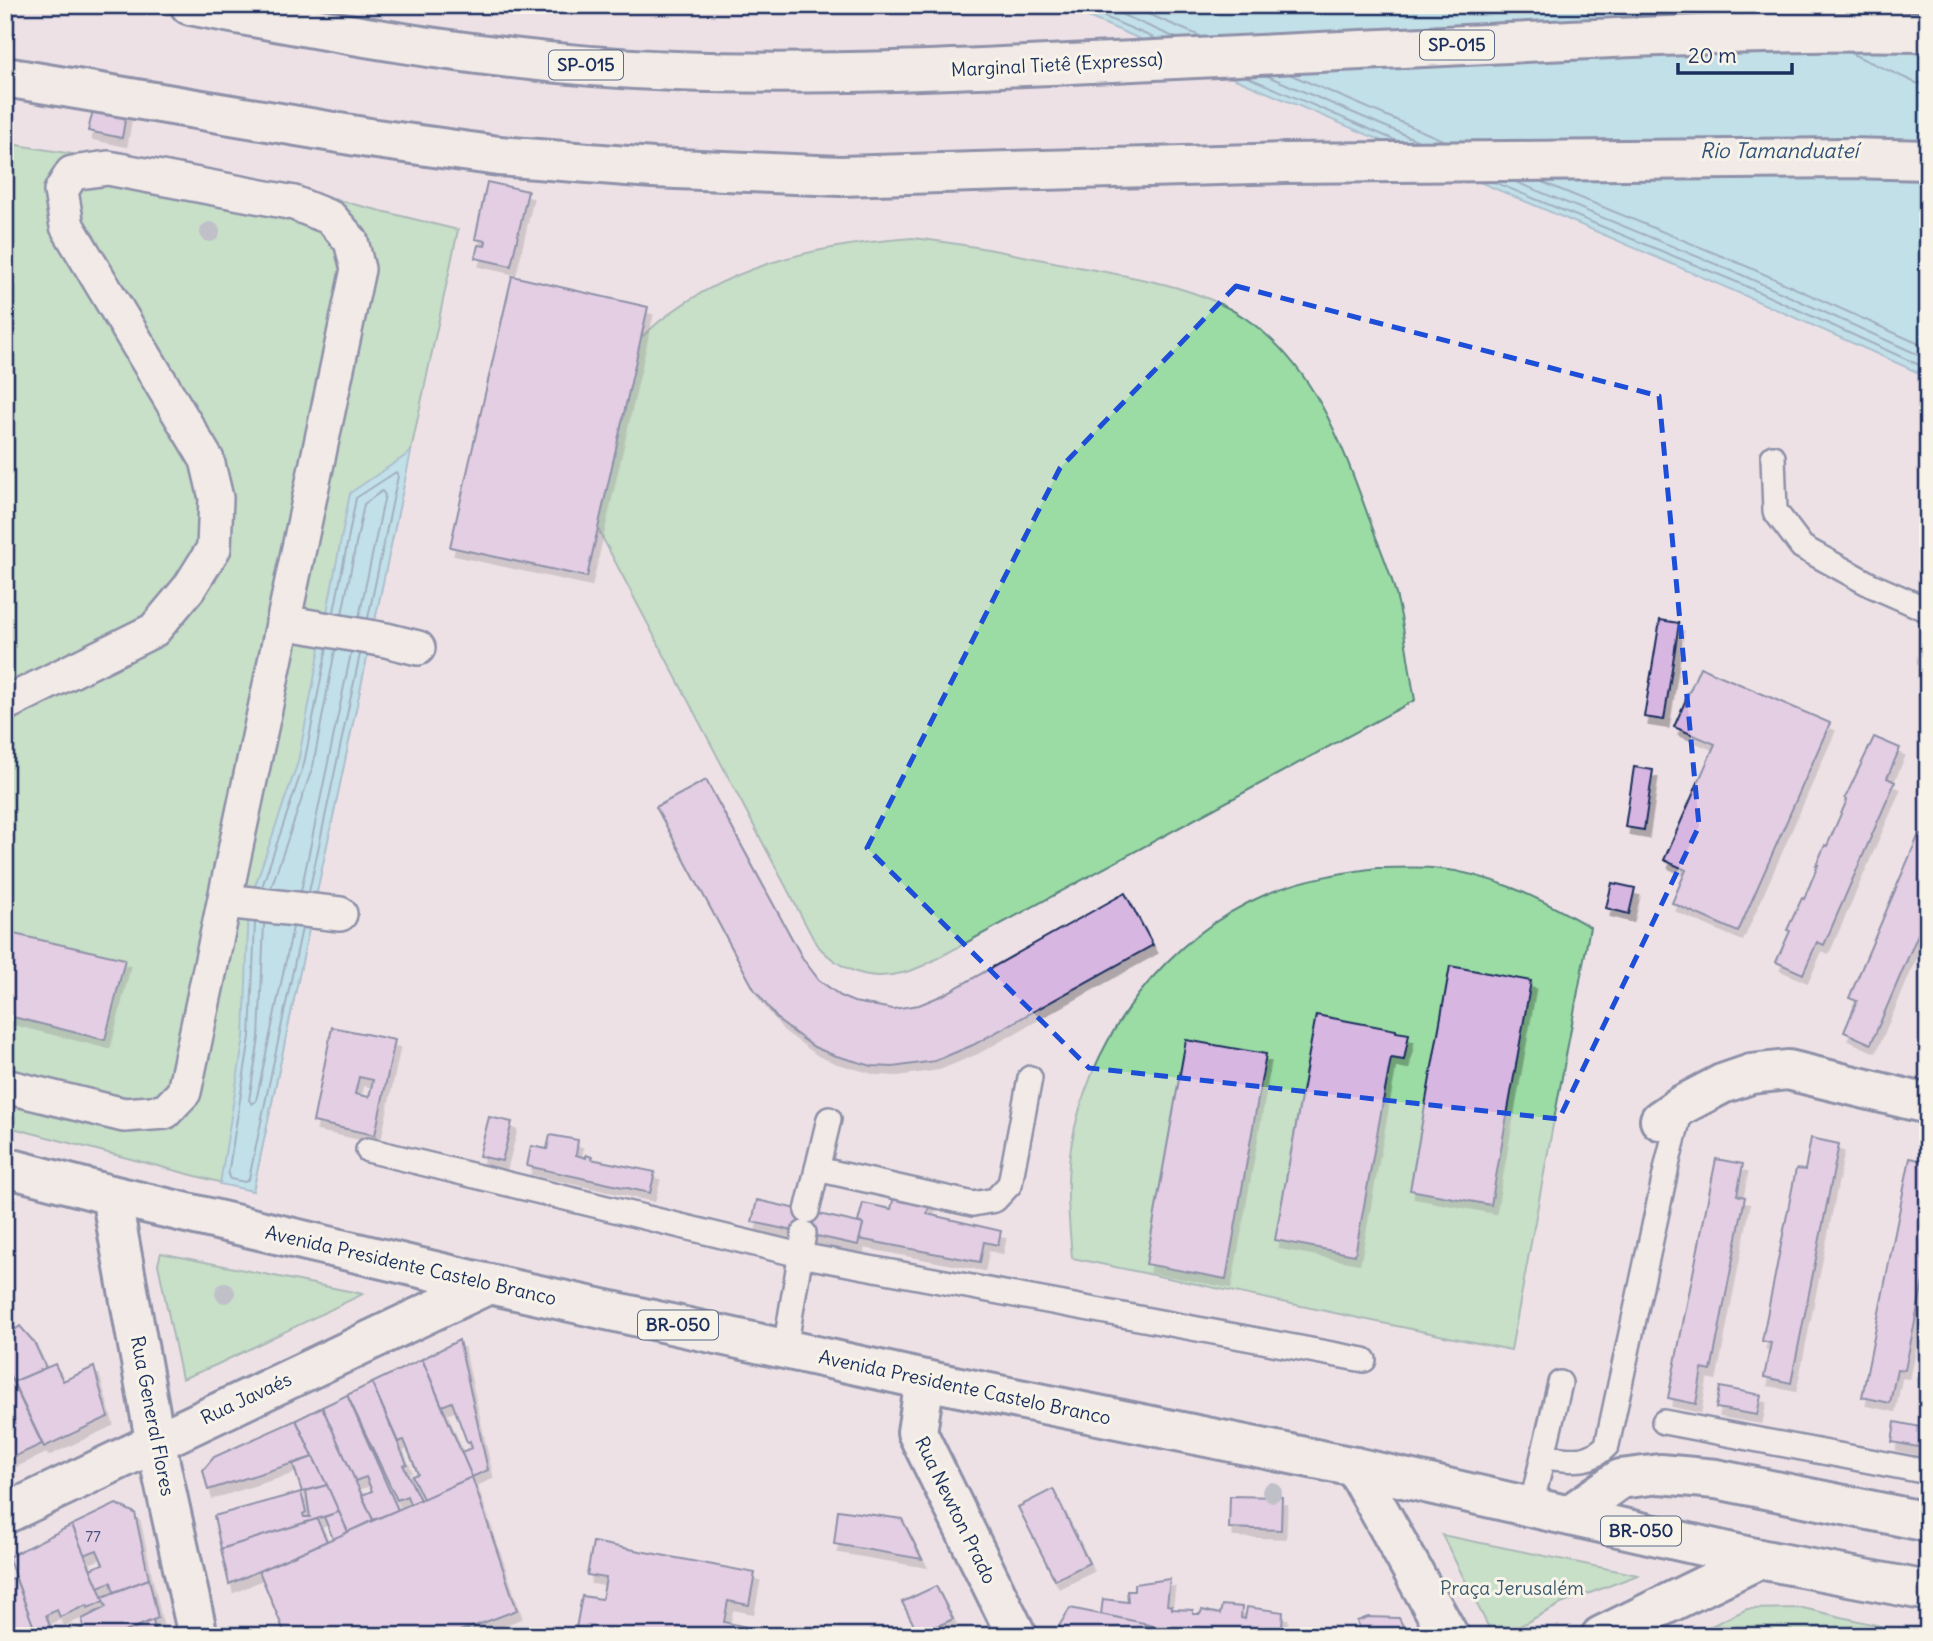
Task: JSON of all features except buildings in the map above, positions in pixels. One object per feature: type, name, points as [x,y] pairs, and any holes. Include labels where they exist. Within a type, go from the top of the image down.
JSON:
[{"type":"main road","name":"Marginal Tietê (Expressa)","points":[[190,5],[344,35],[555,63],[673,71],[801,73],[986,68],[1739,32],[1928,32]]},
{"type":"main road","points":[[5,77],[369,138],[499,156],[653,168],[840,176],[1284,163],[1836,158],[1928,160]]},
{"type":"main road","points":[[1671,1112],[1722,1084],[1751,1074],[1788,1070],[1928,1104]]},
{"type":"main road","name":"Avenida Presidente Castelo Branco","points":[[5,1167],[111,1195],[489,1284],[925,1380],[1355,1467],[1759,1559],[1928,1591]]},
{"type":"main road","name":"Rua General Flores","points":[[111,1195],[155,1440],[198,1636]]},
{"type":"main road","name":"Rua Javaés","points":[[5,1514],[155,1440],[489,1284]]},
{"type":"main road","name":"Rua Newton Prado","points":[[925,1380],[917,1432],[1017,1636]]},
{"type":"main road","points":[[1355,1467],[1449,1636]]},
{"type":"main road","points":[[1569,1515],[1620,1479],[1660,1474],[1716,1479],[1928,1522]]},
{"type":"main road","points":[[1601,1636],[1759,1559]]},
{"type":"street","points":[[5,704],[154,630],[189,588],[214,548],[216,498],[207,460],[66,226],[61,191],[72,173],[107,168],[294,203],[331,218],[351,241],[358,269],[283,622],[232,902],[184,1092],[164,1112],[124,1115],[5,1086]]},
{"type":"street","points":[[283,622],[418,648]]},
{"type":"street","points":[[232,902],[330,913]]},
{"type":"lane","points":[[1773,457],[1774,511],[1802,547],[1871,585],[1928,610]]},
{"type":"lane","points":[[817,1168],[973,1203],[995,1200],[1010,1184],[1030,1078]]},
{"type":"lane","points":[[1543,1457],[1580,1460],[1596,1456],[1607,1445],[1668,1161],[1671,1112]]},
{"type":"lane","points":[[785,1349],[804,1233],[829,1119]]},
{"type":"lane","points":[[368,1150],[804,1233],[1364,1360]]},
{"type":"lane","points":[[1531,1507],[1560,1383]]},
{"type":"lane","points":[[1664,1422],[1928,1472]]},
{"type":"highlighted area","points":[[1236,286],[1659,396],[1699,826],[1559,1119],[1089,1068],[867,848],[1060,468]]},
{"type":"green space","points":[[5,143],[305,192],[458,230],[253,1191],[5,1126]]},
{"type":"green space","points":[[912,238],[996,251],[1165,284],[1226,307],[1269,337],[1308,383],[1349,464],[1393,582],[1415,700],[925,965],[895,975],[880,976],[867,975],[841,965],[816,944],[558,453],[605,378],[625,352],[674,310],[705,291],[737,275],[805,253]]},
{"type":"green space","points":[[1377,868],[1432,868],[1474,875],[1514,888],[1590,927],[1511,1350],[1072,1258],[1068,1175],[1071,1147],[1081,1106],[1095,1067],[1115,1029],[1138,995],[1166,963],[1197,936],[1231,912],[1269,893],[1295,884]]},
{"type":"green space","points":[[161,1253],[363,1294],[182,1379],[158,1264]]},
{"type":"green space","name":"Praça Jerusalém","points":[[1442,1535],[1638,1575],[1561,1604],[1501,1636],[1493,1636]]},
{"type":"green space","points":[[1803,1608],[1923,1636],[1690,1636],[1747,1609]]},
{"type":"water","name":"Rio Tamanduateí","points":[[1060,5],[1808,5],[1928,59],[1928,377],[1603,235]]},
{"type":"water","points":[[411,452],[253,1191],[220,1184],[244,1037],[249,903],[298,762],[350,493]]}]
